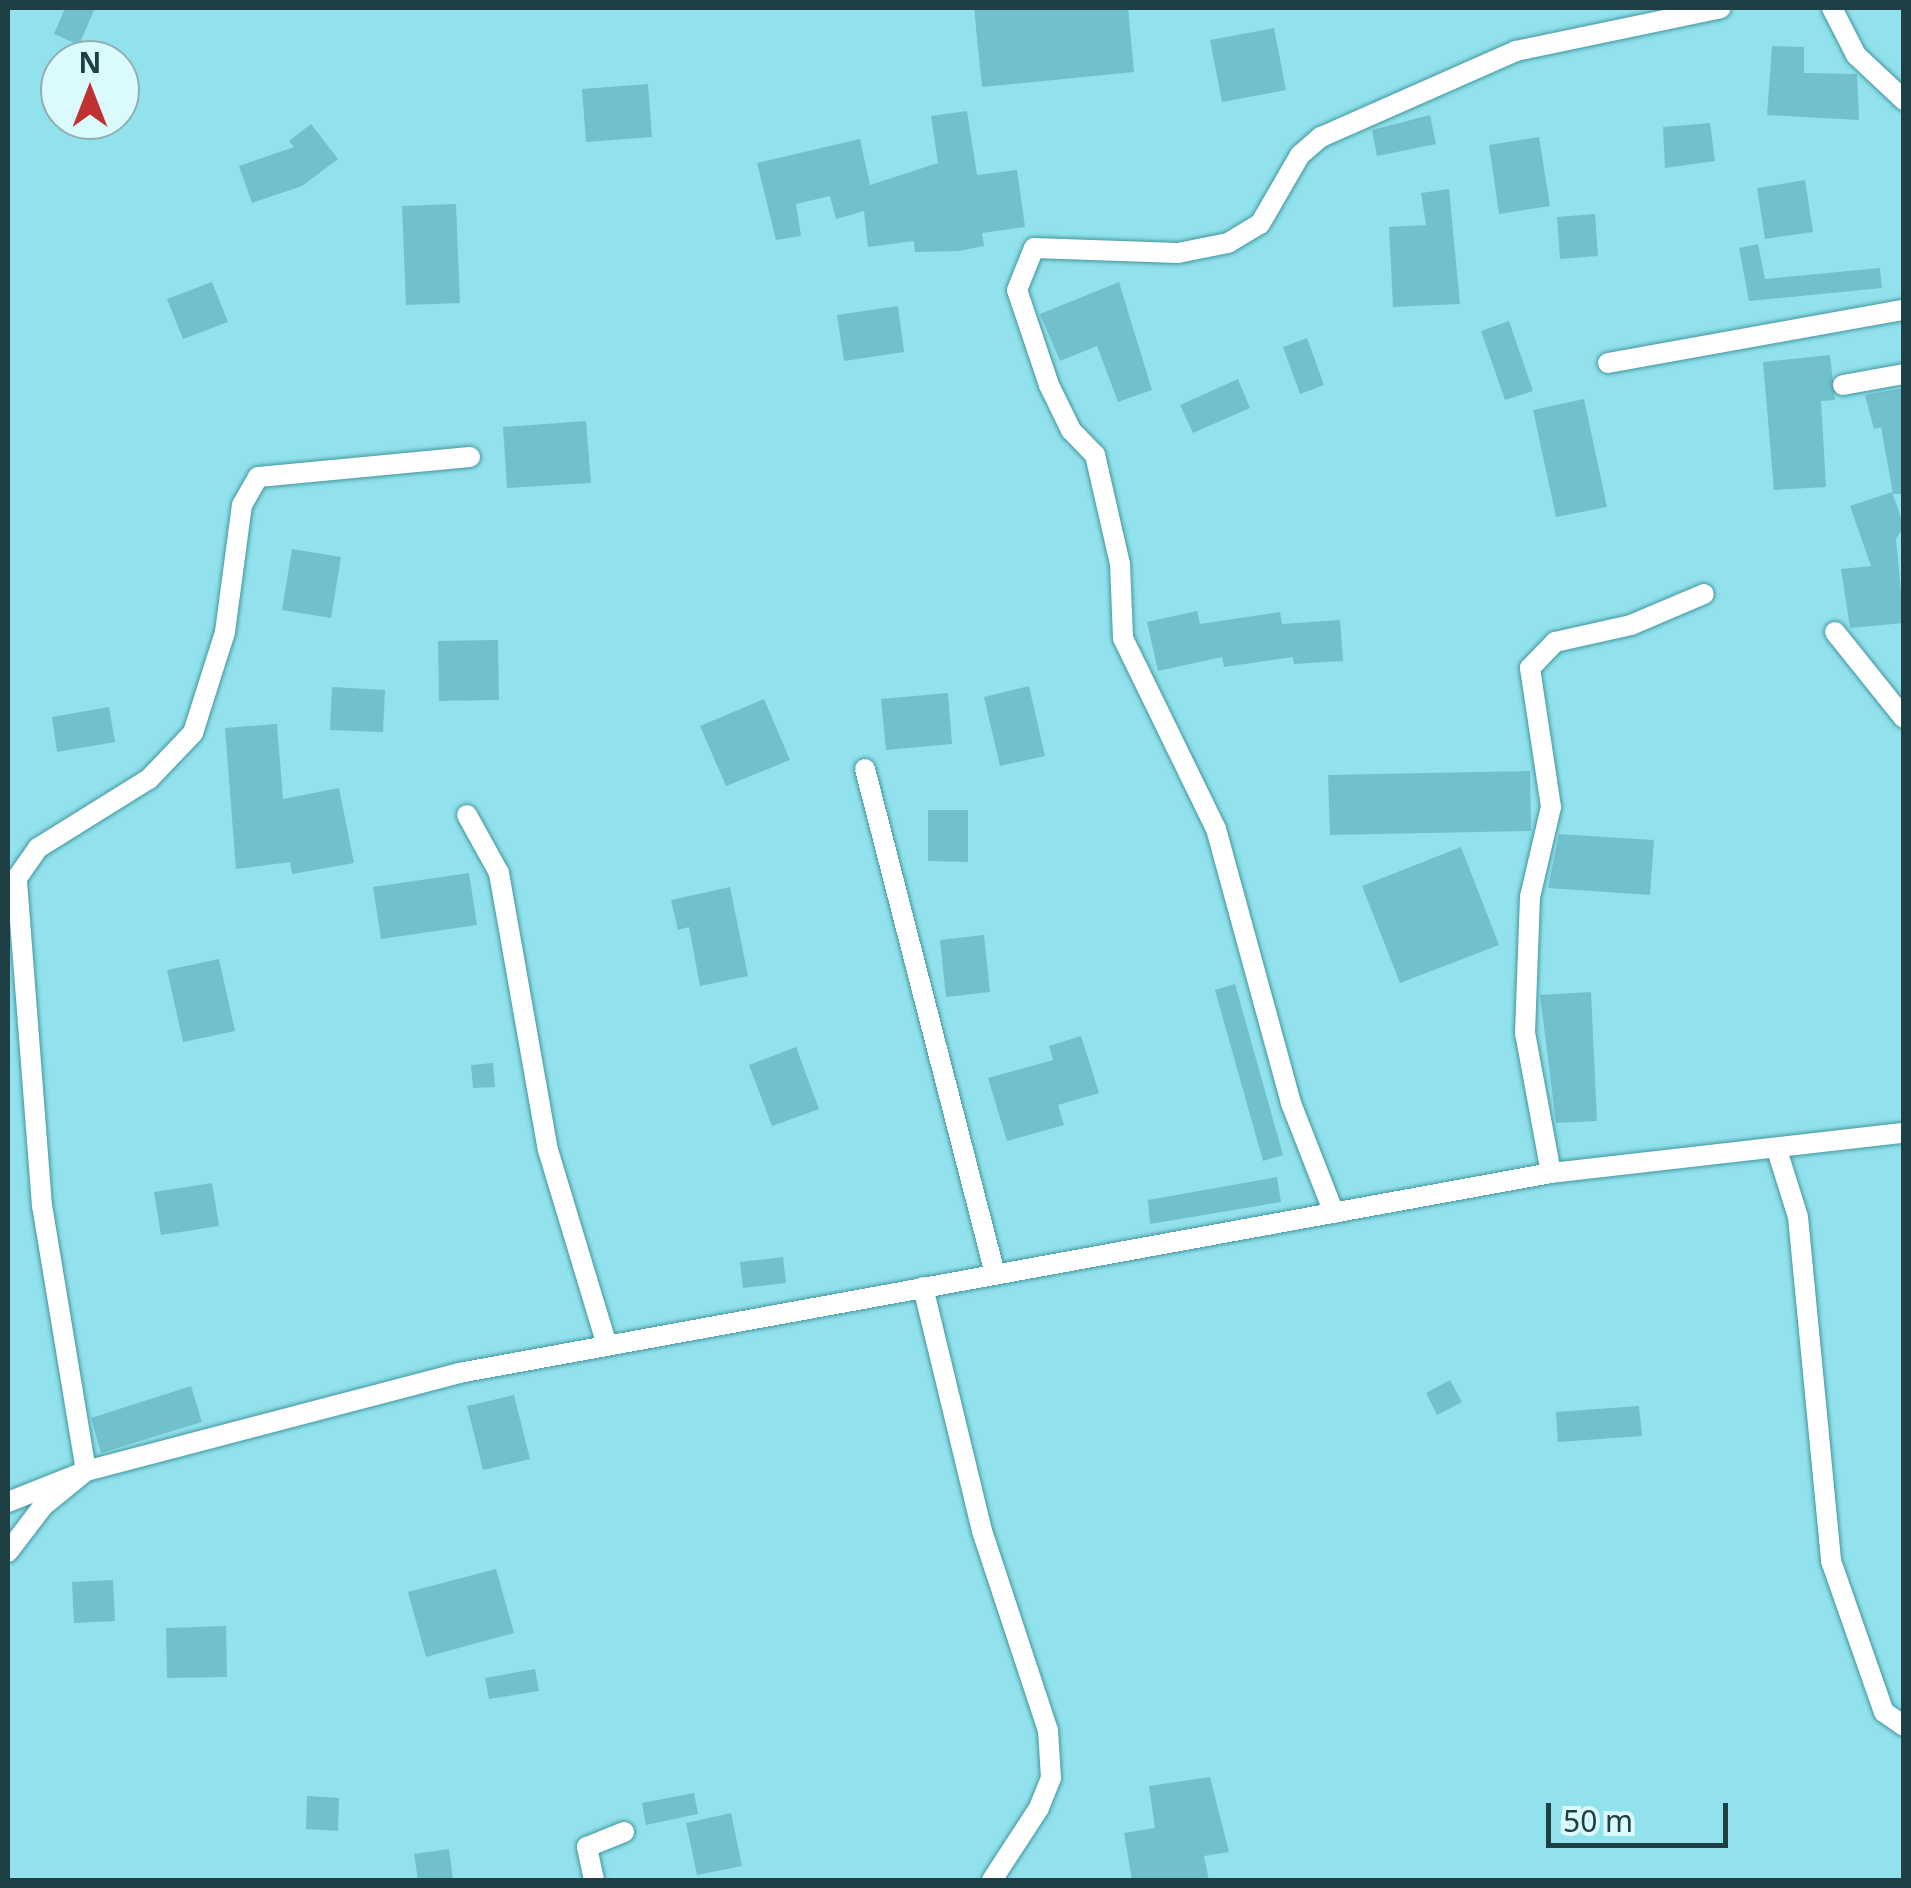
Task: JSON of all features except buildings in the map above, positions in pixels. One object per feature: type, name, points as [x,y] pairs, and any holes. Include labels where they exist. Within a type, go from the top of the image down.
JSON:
[{"type":"street","points":[[1334,1212],[1291,1103],[1216,829],[1124,638],[1120,564],[1095,455],[1071,430],[1050,385],[1017,290],[1034,248],[1178,252],[1228,243],[1260,224],[1300,155],[1322,137],[1516,51],[1721,8]]},
{"type":"street","points":[[1832,8],[1856,56],[1904,100]]},
{"type":"street","points":[[1608,363],[1904,310]]},
{"type":"street","points":[[1843,385],[1904,374]]},
{"type":"street","points":[[86,1470],[42,1206],[17,878],[38,848],[148,778],[193,733],[225,632],[242,505],[258,477],[470,457]]},
{"type":"street","points":[[1551,1173],[1525,1033],[1530,897],[1552,807],[1530,668],[1556,642],[1632,625],[1704,594]]},
{"type":"street","points":[[1835,632],[1904,718]]},
{"type":"street","points":[[865,769],[995,1274]]},
{"type":"street","points":[[467,815],[499,874],[548,1150],[606,1342]]},
{"type":"street","points":[[8,1502],[86,1470],[606,1342],[1551,1173],[1904,1133]]},
{"type":"street","points":[[1778,1150],[1798,1216],[1831,1560],[1884,1712],[1904,1726]]},
{"type":"street","points":[[922,1287],[982,1531],[1048,1730],[1051,1778],[992,1880]]},
{"type":"street","points":[[8,1552],[43,1506],[86,1470]]},
{"type":"street","points":[[594,1880],[587,1847],[624,1832]]}]
